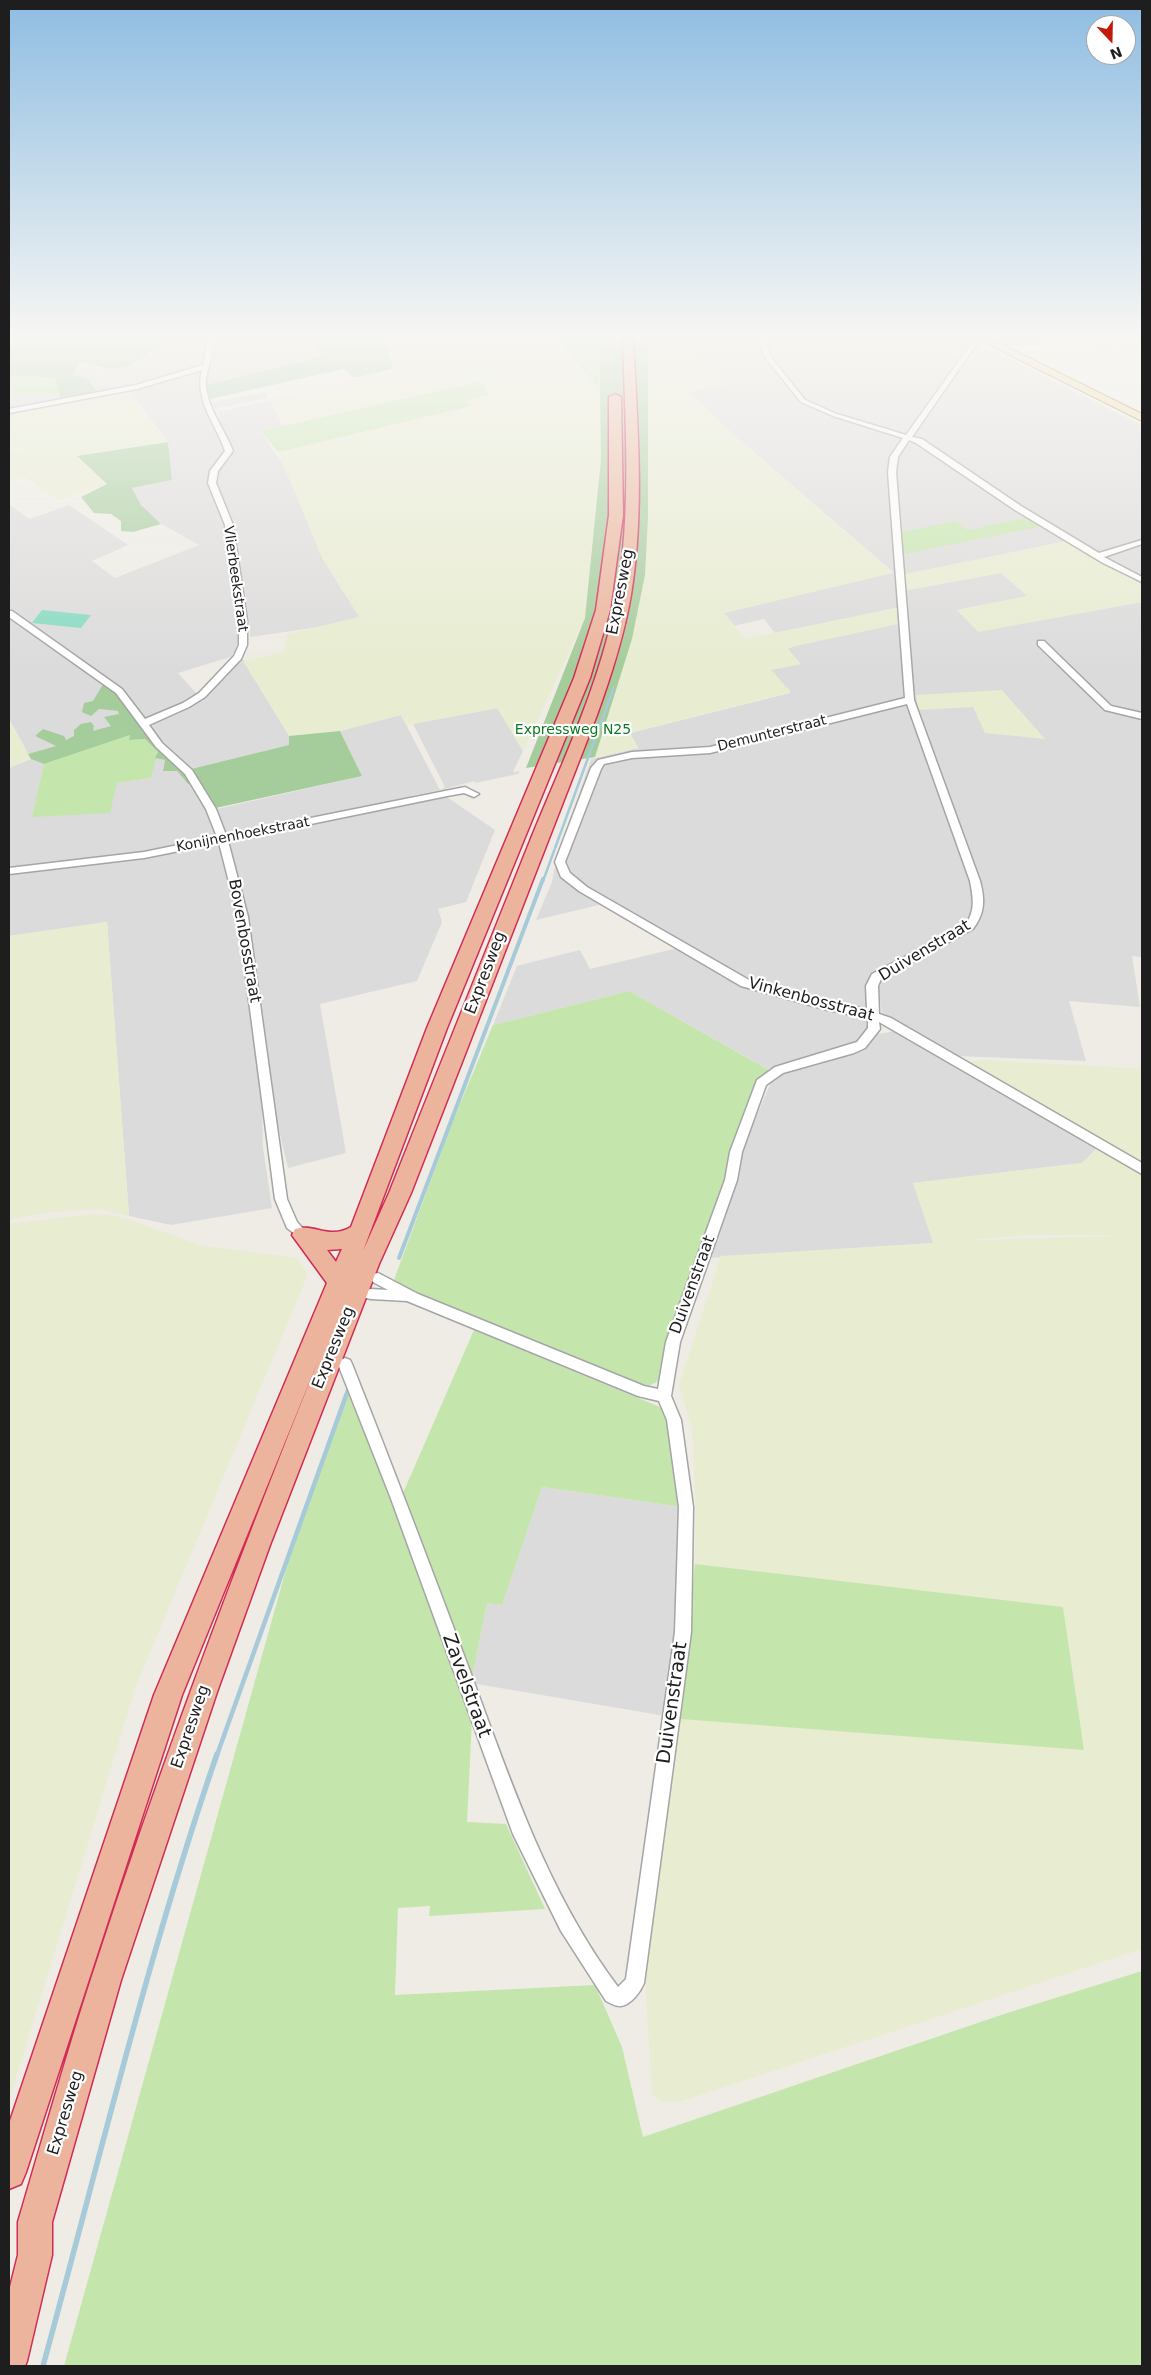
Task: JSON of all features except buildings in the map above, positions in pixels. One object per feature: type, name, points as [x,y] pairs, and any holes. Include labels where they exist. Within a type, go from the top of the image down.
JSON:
[{"type":"highway","name":"Expresweg","points":[[9,2172],[168,1695],[359,1234],[437,1028],[569,713],[594,643],[603,610],[614,539],[616,448]]},
{"type":"highway","name":"Expresweg","points":[[9,2361],[35,2255],[35,2222],[106,1980],[202,1692],[264,1528],[368,1285],[400,1193],[570,761],[612,644],[623,596],[631,539],[631,448]]},
{"type":"highway","points":[[302,1235],[336,1243],[348,1240],[359,1234]]},
{"type":"highway","points":[[302,1235],[339,1282]]},
{"type":"street","name":"Vlierbeekstraat","points":[[142,724],[186,705],[202,695],[238,657],[243,645],[243,620],[228,525],[212,483],[214,471],[229,451],[228,448]]},
{"type":"street","name":"Duivenstraat","points":[[612,1995],[621,1997],[635,1983],[683,1632],[686,1507],[674,1420],[664,1396],[672,1342],[731,1180],[736,1152],[761,1083],[779,1070],[840,1055],[861,1045],[874,1029],[875,1016],[872,986],[876,977],[969,927],[979,913],[980,903],[976,881],[910,700],[892,472],[894,457],[900,448]]},
{"type":"street","points":[[929,448],[1018,508],[1142,580]]},
{"type":"street","points":[[1098,556],[1142,542]]},
{"type":"street","name":"Bovenbosstraat","points":[[9,613],[119,691],[159,745],[189,772],[211,809],[224,839],[243,917],[281,1199],[292,1225],[302,1235]]},
{"type":"street","points":[[1041,643],[1108,708],[1142,716]]},
{"type":"street","name":"Demunterstraat","points":[[632,755],[710,750],[910,700]]},
{"type":"street","name":"Vinkenbosstraat","points":[[632,755],[601,762],[596,768],[560,862],[564,875],[583,889],[745,983],[875,1016],[887,1021],[1142,1169]]},
{"type":"street","name":"Konijnenhoekstraat","points":[[9,871],[144,855],[465,790],[474,794]]},
{"type":"street","points":[[368,1285],[384,1294],[413,1298],[643,1392],[664,1396]]},
{"type":"street","name":"Zavelstraat","points":[[345,1364],[520,1828],[568,1925],[612,1995]]},
{"type":"shaded area","points":[[169,448],[272,448],[291,476],[322,550],[341,589],[368,620],[250,637],[248,614],[237,614],[239,639],[234,653],[231,654],[233,656],[178,673],[196,693],[204,697],[241,658],[246,662],[289,736],[290,745],[191,769],[159,745],[131,709],[99,709],[118,711],[120,714],[112,726],[65,740],[43,729],[35,736],[57,746],[28,754],[9,718],[9,504],[29,519],[69,505],[128,545],[92,561],[115,578],[199,545],[156,521],[141,505],[132,488],[172,480]]},
{"type":"shaded area","points":[[749,448],[1142,448],[1142,585],[1067,541],[906,574],[893,572]]},
{"type":"shaded area","points":[[893,572],[907,590],[1001,573],[1028,596],[957,610],[978,631],[1142,602],[1142,957],[1132,956],[1140,1007],[1069,1001],[1086,1061],[956,1056],[882,1013],[879,992],[867,987],[869,1006],[862,1009],[862,1016],[868,1020],[869,1028],[879,1034],[895,1031],[1097,1148],[1082,1163],[913,1183],[934,1243],[709,1258],[725,1217],[747,1138],[772,1080],[781,1074],[825,1063],[822,1055],[768,1069],[629,991],[493,1025],[517,966],[580,950],[590,969],[678,948],[603,904],[536,920],[552,882],[557,857],[591,759],[638,748],[630,733],[790,693],[771,670],[800,664],[787,649],[896,608],[775,633],[764,619],[734,626],[724,613]]},
{"type":"shaded area","points":[[498,708],[523,751],[513,772],[520,771],[518,774],[475,783],[474,781],[441,790],[410,796],[414,804],[447,797],[495,830],[466,902],[438,909],[442,922],[417,981],[320,1004],[346,1153],[288,1168],[274,1109],[262,1110],[263,1148],[272,1208],[171,1225],[129,1216],[107,922],[9,936],[9,768],[31,759],[44,764],[33,817],[117,783],[151,778],[155,758],[165,760],[163,771],[177,771],[188,784],[196,783],[211,809],[217,809],[362,776],[340,731],[401,715],[440,790],[445,787],[413,724]]},
{"type":"shaded area","points":[[542,1487],[682,1507],[671,1717],[471,1683],[487,1603],[502,1604]]},
{"type":"green space","points":[[27,448],[130,448],[78,456],[107,484],[59,500],[25,477],[9,483],[9,452],[27,450]]},
{"type":"green space","points":[[130,448],[169,448],[172,480],[132,488],[141,505],[161,524],[133,532],[121,531],[121,521],[111,514],[94,513],[81,497],[107,484],[77,456]]},
{"type":"green space","points":[[275,448],[296,448],[278,452]]},
{"type":"green space","points":[[295,448],[601,448],[585,618],[523,751],[497,708],[406,725],[401,715],[340,731],[289,736],[243,661],[285,652],[287,634],[359,617],[322,558],[278,452]]},
{"type":"green space","name":"Expressweg N25","points":[[601,448],[648,448],[648,517],[645,575],[632,639],[595,757],[526,768],[585,618]]},
{"type":"green space","points":[[648,448],[749,448],[893,573],[724,613],[745,639],[897,608],[898,624],[787,648],[801,664],[771,670],[791,692],[630,733],[638,748],[595,757],[632,639],[648,517]]},
{"type":"green space","points":[[1028,517],[1043,526],[904,554],[902,532],[956,521],[968,530]]},
{"type":"green space","points":[[1067,541],[1142,585],[1142,602],[978,632],[957,610],[1027,596],[1001,573],[907,590],[906,574]]},
{"type":"green space","points":[[42,610],[91,615],[81,628],[32,623]]},
{"type":"green space","points":[[105,681],[119,692],[159,745],[191,769],[289,745],[289,736],[340,731],[362,776],[211,809],[196,783],[188,784],[177,771],[163,771],[165,760],[155,758],[158,752],[145,739],[129,740],[130,735],[44,764],[31,759],[28,754],[56,746],[35,736],[43,729],[64,736],[66,740],[74,736],[74,730],[81,724],[91,722],[94,726],[93,731],[111,726],[104,717],[119,714],[118,711],[99,709],[91,716],[82,712],[84,703],[93,701]]},
{"type":"green space","points":[[1002,690],[1045,739],[985,733],[973,707],[918,710],[916,695]]},
{"type":"green space","points":[[9,719],[31,759],[9,768]]},
{"type":"green space","points":[[130,735],[129,740],[145,739],[158,752],[151,778],[117,783],[110,813],[32,817],[44,764]]},
{"type":"green space","points":[[107,922],[129,1216],[99,1209],[50,1212],[9,1220],[9,936]]},
{"type":"green space","points":[[629,991],[771,1071],[762,1078],[748,1103],[736,1136],[727,1178],[660,1380],[647,1387],[411,1290],[394,1280],[452,1123],[493,1025]]},
{"type":"green space","points":[[983,1060],[1142,1069],[1142,1949],[682,2101],[661,2102],[652,2094],[646,1993],[650,1914],[680,1719],[1084,1749],[1063,1607],[695,1564],[696,1505],[692,1429],[679,1385],[721,1256],[933,1243],[913,1183],[1082,1163],[1097,1149],[951,1064]],"holes":[[[1027,1235],[1115,1236],[954,1241]]]},
{"type":"green space","points":[[91,1214],[110,1215],[128,1219],[200,1245],[296,1258],[308,1274],[136,1686],[9,2101],[9,1224]]},
{"type":"green space","points":[[474,1330],[660,1407],[666,1413],[669,1423],[682,1507],[542,1487],[502,1605],[487,1603],[471,1683],[472,1719],[467,1822],[506,1824],[545,1909],[429,1916],[430,1906],[398,1908],[395,1995],[595,1985],[622,2047],[643,2137],[1004,2014],[1142,1971],[1142,2366],[64,2366],[292,1548],[349,1391],[400,1500]]},
{"type":"green space","points":[[695,1564],[1063,1607],[1084,1750],[680,1719]]},
{"type":"waterway","points":[[543,881],[614,687]]},
{"type":"waterway","points":[[399,1258],[543,879]]},
{"type":"waterway","points":[[217,1755],[348,1390]]},
{"type":"waterway","points":[[43,2366],[146,1982],[192,1829],[217,1754]]}]
